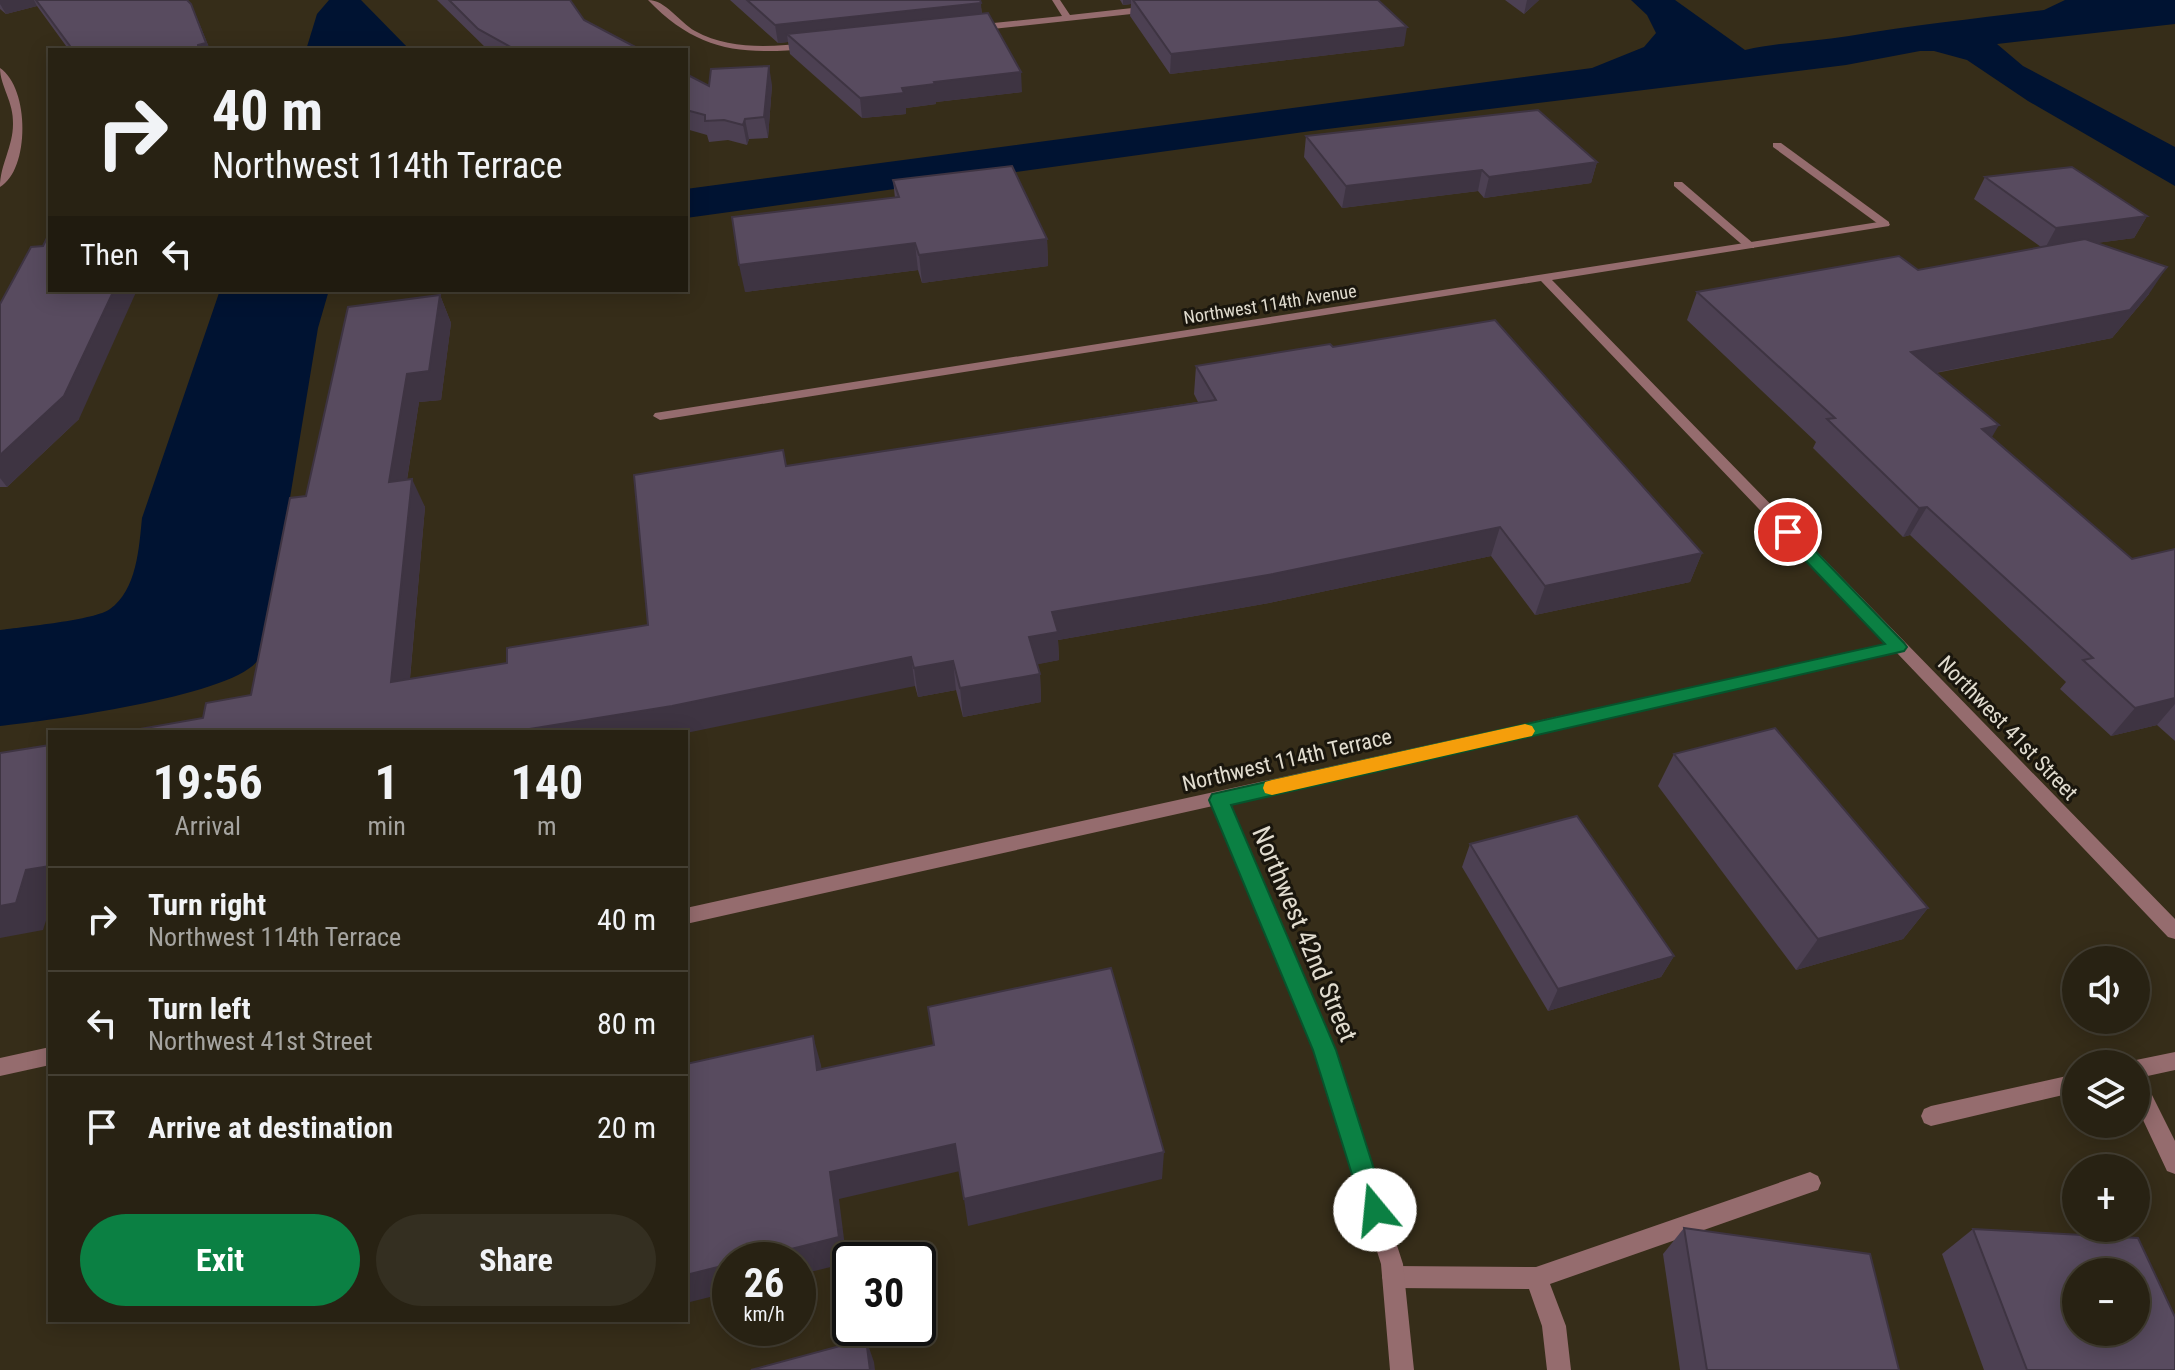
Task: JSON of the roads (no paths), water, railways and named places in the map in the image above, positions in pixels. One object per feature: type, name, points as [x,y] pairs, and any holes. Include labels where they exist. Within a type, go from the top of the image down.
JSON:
[{"type":"street","points":[[652,0],[695,35],[732,45],[778,49],[824,44]]},
{"type":"street","points":[[1056,0],[1068,18]]},
{"type":"street","points":[[961,30],[1161,7]]},
{"type":"street","points":[[0,71],[11,83],[21,131],[0,184]]},
{"type":"street","name":"Northwest 114th Avenue","points":[[660,416],[1885,224],[1777,145]]},
{"type":"street","points":[[1678,184],[1750,246]]},
{"type":"street","name":"Northwest 41st Street","points":[[1545,279],[2175,931]]},
{"type":"street","name":"Northwest 114th Terrace","points":[[688,916],[1898,647]]},
{"type":"street","name":"Northwest 42nd Street","points":[[1219,800],[1324,1050],[1392,1264],[1402,1370]]},
{"type":"street","points":[[0,1067],[48,1056]]},
{"type":"street","points":[[2150,1066],[2175,1061]]},
{"type":"street","points":[[1931,1116],[2062,1086]]},
{"type":"street","points":[[2150,1112],[2175,1164]]},
{"type":"street","points":[[1393,1277],[1536,1278],[1810,1183]]},
{"type":"street","points":[[1536,1278],[1554,1326],[1559,1370]]},
{"type":"water","points":[[329,0],[361,0],[408,48],[307,48],[317,14]]},
{"type":"water","points":[[1631,0],[1675,0],[1745,50],[2044,10],[2065,0],[2175,0],[2175,24],[1997,44],[2023,66],[2175,147],[2175,186],[2028,101],[1967,60],[1934,51],[1920,51],[1846,65],[1311,131],[688,218],[688,189],[1592,68],[1644,47],[1656,33],[1647,15]]},
{"type":"water","points":[[219,292],[328,292],[318,328],[270,619],[258,660],[242,673],[178,695],[138,705],[0,726],[0,630],[75,620],[110,609],[119,601],[131,580],[142,518]]}]
